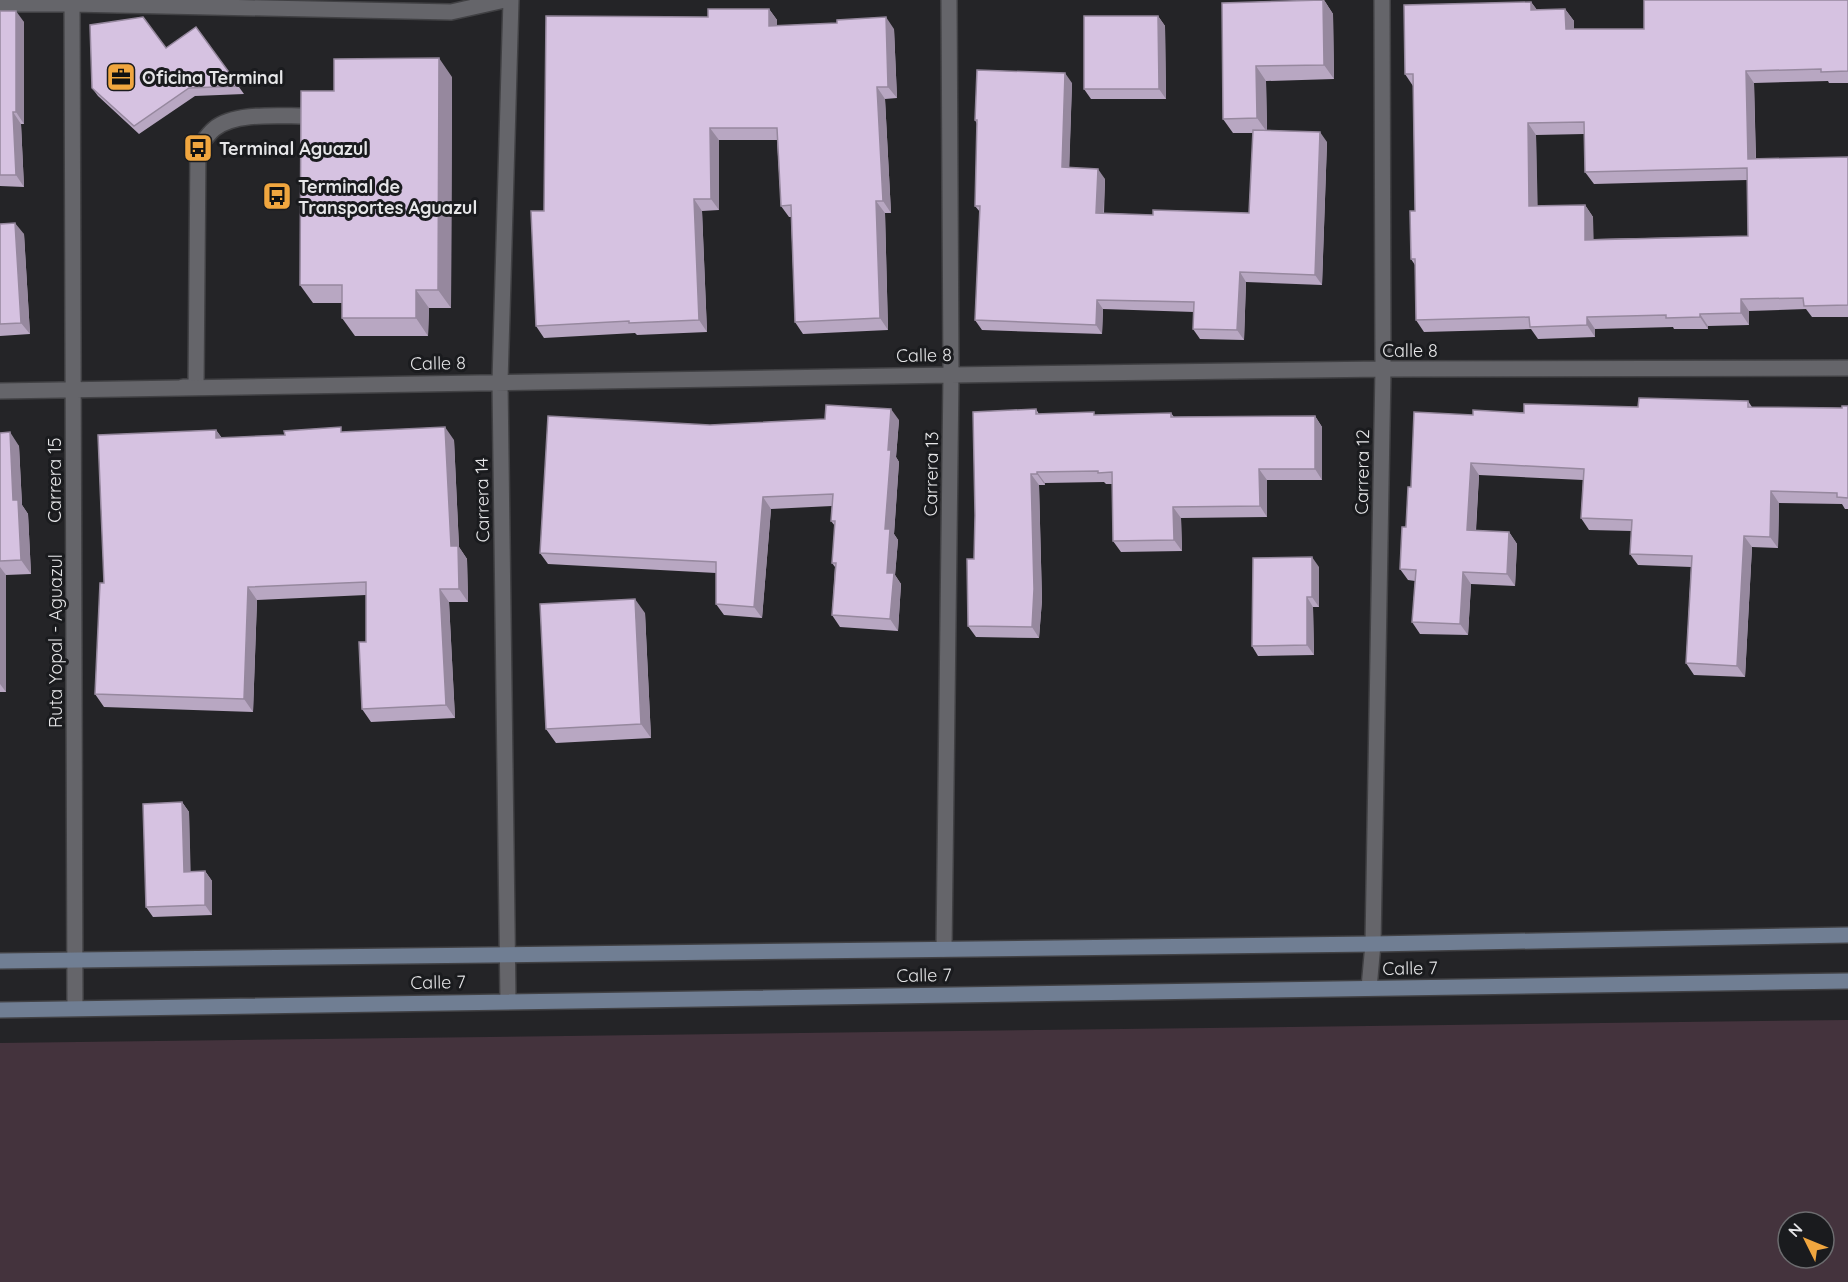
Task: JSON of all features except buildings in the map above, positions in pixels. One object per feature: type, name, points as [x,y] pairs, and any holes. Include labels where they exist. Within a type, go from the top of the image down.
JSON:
[{"type":"main road","name":"Calle 7","points":[[0,961],[1372,944],[1848,935]]},
{"type":"main road","name":"Calle 7","points":[[75,1008],[1848,981]]},
{"type":"street","points":[[0,4],[72,2],[451,12],[505,0]]},
{"type":"street","name":"Carrera 14","points":[[508,1000],[500,382],[511,0]]},
{"type":"street","name":"Carrera 13","points":[[944,949],[951,375],[949,0]]},
{"type":"street","name":"Carrera 12","points":[[1369,988],[1372,944],[1383,369],[1382,0]]},
{"type":"street","points":[[72,2],[74,389]]},
{"type":"street","points":[[0,392],[196,387],[198,148],[215,128],[232,121],[257,117],[304,116]]},
{"type":"street","name":"Calle 8","points":[[196,387],[1383,369],[1848,368]]},
{"type":"street","name":"Ruta Yopal - Aguazul","points":[[74,389],[75,1008]]},
{"type":"street","points":[[0,1010],[75,1008]]},
{"type":"shaded area","points":[[1848,1020],[1848,1282],[0,1282],[0,1043]]},
{"type":"place","name":"Oficina Terminal","points":[[121,77]]},
{"type":"place","name":"Terminal Aguazul","points":[[198,148]]},
{"type":"place","name":"Terminal de Transportes Aguazul","points":[[277,196]]}]
